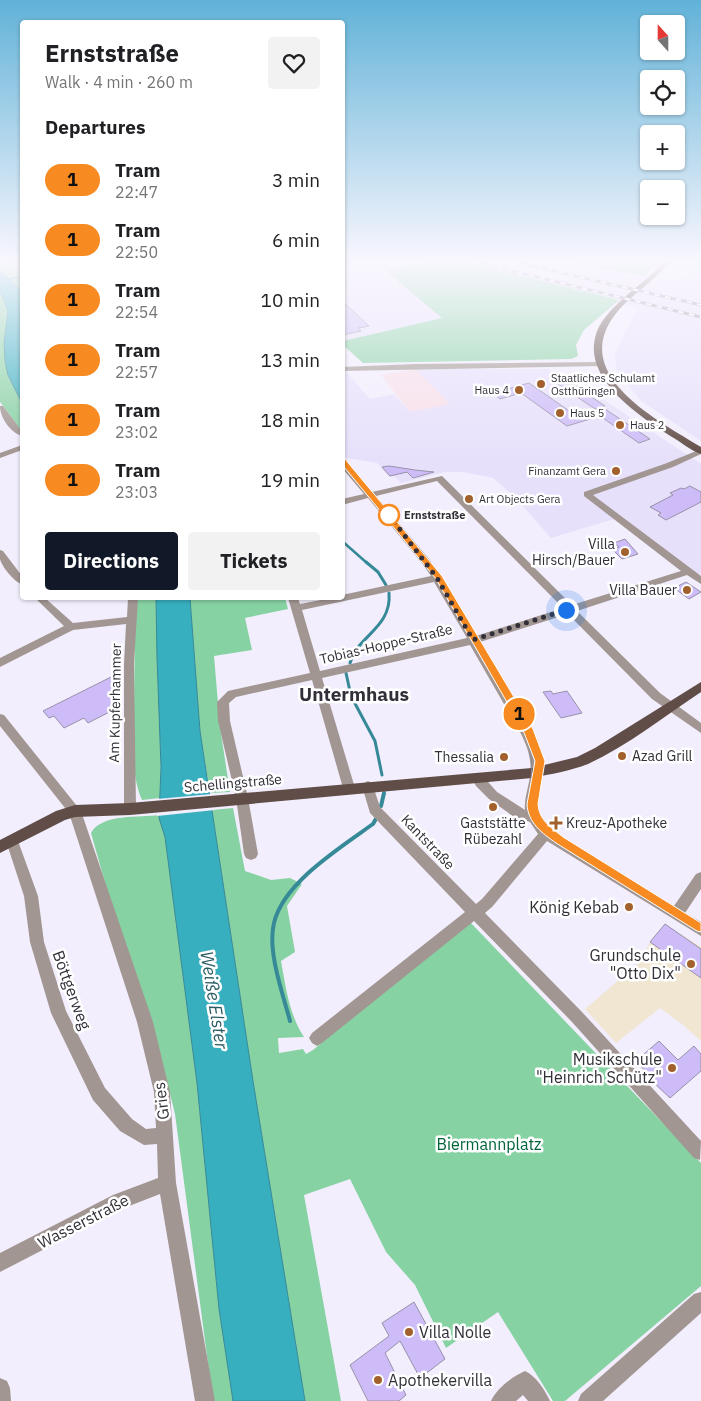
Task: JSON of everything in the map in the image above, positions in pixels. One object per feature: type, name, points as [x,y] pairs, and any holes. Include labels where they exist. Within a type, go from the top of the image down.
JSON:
[{"type":"main road","points":[[603,327],[596,349],[599,364],[612,385],[636,408],[701,451]]},
{"type":"main road","name":"Schellingstraße","points":[[6,844],[61,815],[75,811],[136,808],[536,772],[561,768],[586,759],[701,686]]},
{"type":"street","points":[[345,369],[416,366],[599,364]]},
{"type":"street","points":[[1,410],[20,432]]},
{"type":"street","points":[[0,456],[20,449]]},
{"type":"street","points":[[701,451],[670,465],[587,494],[701,581]]},
{"type":"street","points":[[345,466],[437,578],[532,744],[536,756],[536,772],[530,804],[533,818],[546,834],[701,930]]},
{"type":"street","points":[[345,501],[439,478],[656,696],[701,729]]},
{"type":"street","points":[[0,553],[20,578]]},
{"type":"street","name":"Tobias-Hoppe-Straße","points":[[237,799],[224,721],[223,702],[232,694],[473,640],[687,572]]},
{"type":"street","points":[[345,594],[437,578]]},
{"type":"street","points":[[42,600],[71,627]]},
{"type":"street","name":"Am Kupferhammer","points":[[133,600],[129,664],[136,808]]},
{"type":"street","points":[[312,600],[295,603],[349,788]]},
{"type":"street","points":[[0,663],[71,627],[133,620]]},
{"type":"street","points":[[0,718],[75,811]]},
{"type":"street","points":[[477,777],[479,782],[519,815],[533,818]]},
{"type":"street","name":"Kantstraße","points":[[368,786],[374,809],[475,914]]},
{"type":"street","points":[[237,799],[251,854]]},
{"type":"street","name":"Gries","points":[[75,811],[145,1022],[162,1092],[167,1183],[206,1401]]},
{"type":"street","points":[[317,1038],[488,903],[546,834]]},
{"type":"street","name":"Böttgerweg","points":[[6,844],[31,896],[37,942],[59,1013],[99,1094],[126,1125],[144,1137],[164,1135]]},
{"type":"street","points":[[676,915],[701,878]]},
{"type":"street","points":[[475,914],[578,1017],[700,1152]]},
{"type":"street","name":"Wasserstraße","points":[[0,1263],[119,1202],[167,1183]]},
{"type":"street","points":[[588,1401],[701,1301]]},
{"type":"street","points":[[501,1401],[525,1381],[540,1401]]},
{"type":"street","points":[[0,1388],[2,1401]]},
{"type":"shaded area","points":[[345,327],[402,327],[345,341]]},
{"type":"shaded area","points":[[628,327],[701,327],[701,441],[640,400],[616,369],[615,354]]},
{"type":"shaded area","points":[[416,369],[549,369],[551,374],[568,376],[701,464],[701,573],[698,575],[621,517],[551,538],[515,497],[493,478],[463,472],[444,472],[401,483],[394,476],[389,477],[377,463],[345,457],[345,373],[370,399],[394,394],[410,412]]},
{"type":"shaded area","points":[[416,369],[450,404],[410,412],[381,375]]},
{"type":"shaded area","points":[[665,924],[701,947],[701,1041],[660,1008],[616,1043],[585,1009],[641,961],[650,942]]},
{"type":"green space","points":[[0,327],[6,327],[4,343],[8,375],[20,399],[20,428],[0,402]]},
{"type":"green space","points":[[402,327],[587,327],[576,345],[578,356],[571,359],[363,363],[345,347],[345,341]]},
{"type":"green space","points":[[136,600],[156,600],[160,798],[142,800],[136,781],[134,761]]},
{"type":"green space","points":[[190,600],[286,600],[288,609],[245,618],[252,650],[214,656],[220,727],[230,792],[210,793],[200,731]]},
{"type":"green space","name":"Biermannplatz","points":[[233,808],[245,871],[271,880],[290,878],[302,884],[287,906],[295,952],[281,961],[291,1010],[304,1037],[278,1038],[279,1053],[303,1049],[306,1054],[313,1050],[469,921],[701,1163],[701,1286],[565,1401],[553,1401],[498,1312],[446,1348],[415,1285],[386,1252],[350,1179],[304,1195],[341,1401],[305,1401],[253,1081],[212,810]]},
{"type":"green space","points":[[159,815],[165,837],[197,1083],[219,1309],[233,1401],[213,1401],[175,1114],[156,1037],[126,944],[113,911],[91,833],[96,827],[112,819]]},
{"type":"water","points":[[6,327],[20,327],[20,399],[8,375],[4,343]]},
{"type":"water","name":"Weiße Elster","points":[[156,600],[190,600],[200,731],[253,1081],[305,1401],[233,1401],[219,1309],[197,1083],[165,837],[159,818],[161,767]]},
{"type":"pier","points":[[212,794],[215,810],[157,816],[157,799]]},
{"type":"building","points":[[345,327],[361,327],[358,328],[361,331],[345,334]]},
{"type":"building","points":[[562,377],[650,439],[639,443],[600,416],[567,426],[521,393],[500,399],[493,393],[529,383],[575,415],[595,409],[552,380]]},
{"type":"building","points":[[389,466],[434,472],[413,478],[407,472],[390,476],[382,467]]},
{"type":"building","points":[[690,486],[701,492],[701,502],[666,520],[658,515],[661,513],[650,507],[673,495],[670,493]]},
{"type":"building","name":"Villa Hirsch/Bauer","points":[[625,539],[638,554],[622,559],[612,549],[619,547],[614,543]]},
{"type":"building","name":"Villa Bauer","points":[[686,582],[701,592],[689,599],[674,588]]},
{"type":"building","points":[[121,672],[121,706],[88,723],[84,718],[64,728],[54,716],[49,718],[43,711]]},
{"type":"building","points":[[551,691],[553,694],[567,691],[582,713],[561,718],[543,692]]},
{"type":"building","name":"Grundschule \"Otto Dix\"","points":[[665,924],[701,949],[701,978],[650,942]]},
{"type":"building","name":"Musikschule \"Heinrich Schütz\"","points":[[659,1041],[678,1060],[694,1046],[701,1054],[701,1071],[670,1098],[653,1082],[651,1077],[636,1061]]},
{"type":"building","points":[[414,1302],[445,1359],[420,1378],[400,1341],[385,1353],[406,1395],[399,1401],[368,1401],[350,1365],[389,1336],[382,1323]]},
{"type":"waterway","points":[[345,544],[367,563]]},
{"type":"waterway","points":[[366,562],[378,572],[386,585]]},
{"type":"waterway","points":[[350,663],[359,646],[385,615],[389,593]]},
{"type":"waterway","points":[[346,673],[351,696],[375,741],[382,775]]},
{"type":"waterway","points":[[381,806],[384,793]]},
{"type":"waterway","points":[[290,1021],[274,959],[272,934],[280,908],[301,880],[330,855],[373,824],[377,817]]},
{"type":"tram line","points":[[345,464],[439,578],[528,729],[540,761],[532,805],[538,821],[559,840],[701,927]]},
{"type":"tram line","name":"1","points":[[345,464],[427,561],[439,578],[528,729],[538,751],[540,761],[532,804],[535,818],[540,825],[560,840],[701,927]]},
{"type":"tram line","points":[[529,744],[532,765],[531,779]]},
{"type":"place","name":"Staatliches Schulamt Ostthüringen","points":[[541,384]]},
{"type":"place","name":"Haus 4","points":[[519,390]]},
{"type":"place","name":"Haus 5","points":[[560,413]]},
{"type":"place","name":"Haus 2","points":[[620,425]]},
{"type":"place","name":"Finanzamt Gera","points":[[616,471]]},
{"type":"place","name":"Art Objects Gera","points":[[469,499]]},
{"type":"place","name":"Ernststraße","points":[[389,515]]},
{"type":"place","name":"Villa Hirsch/Bauer","points":[[625,552]]},
{"type":"place","name":"Villa Bauer","points":[[687,590]]},
{"type":"place","name":"Azad Grill","points":[[622,756]]},
{"type":"place","name":"Thessalia","points":[[504,757]]},
{"type":"place","name":"Gaststätte Rübezahl","points":[[493,807]]},
{"type":"place","name":"Kreuz-Apotheke","points":[[556,823]]},
{"type":"place","name":"König Kebab","points":[[629,907]]},
{"type":"place","name":"Grundschule \"Otto Dix\"","points":[[691,964]]},
{"type":"place","name":"Musikschule \"Heinrich Schütz\"","points":[[672,1068]]},
{"type":"place","name":"Villa Nolle","points":[[409,1332]]},
{"type":"place","name":"Apothekervilla","points":[[378,1380]]},
{"type":"district","name":"Untermhaus","points":[[354,694]]},
{"type":"route","points":[[389,515],[392,522],[426,561],[473,640],[566,610]]}]
